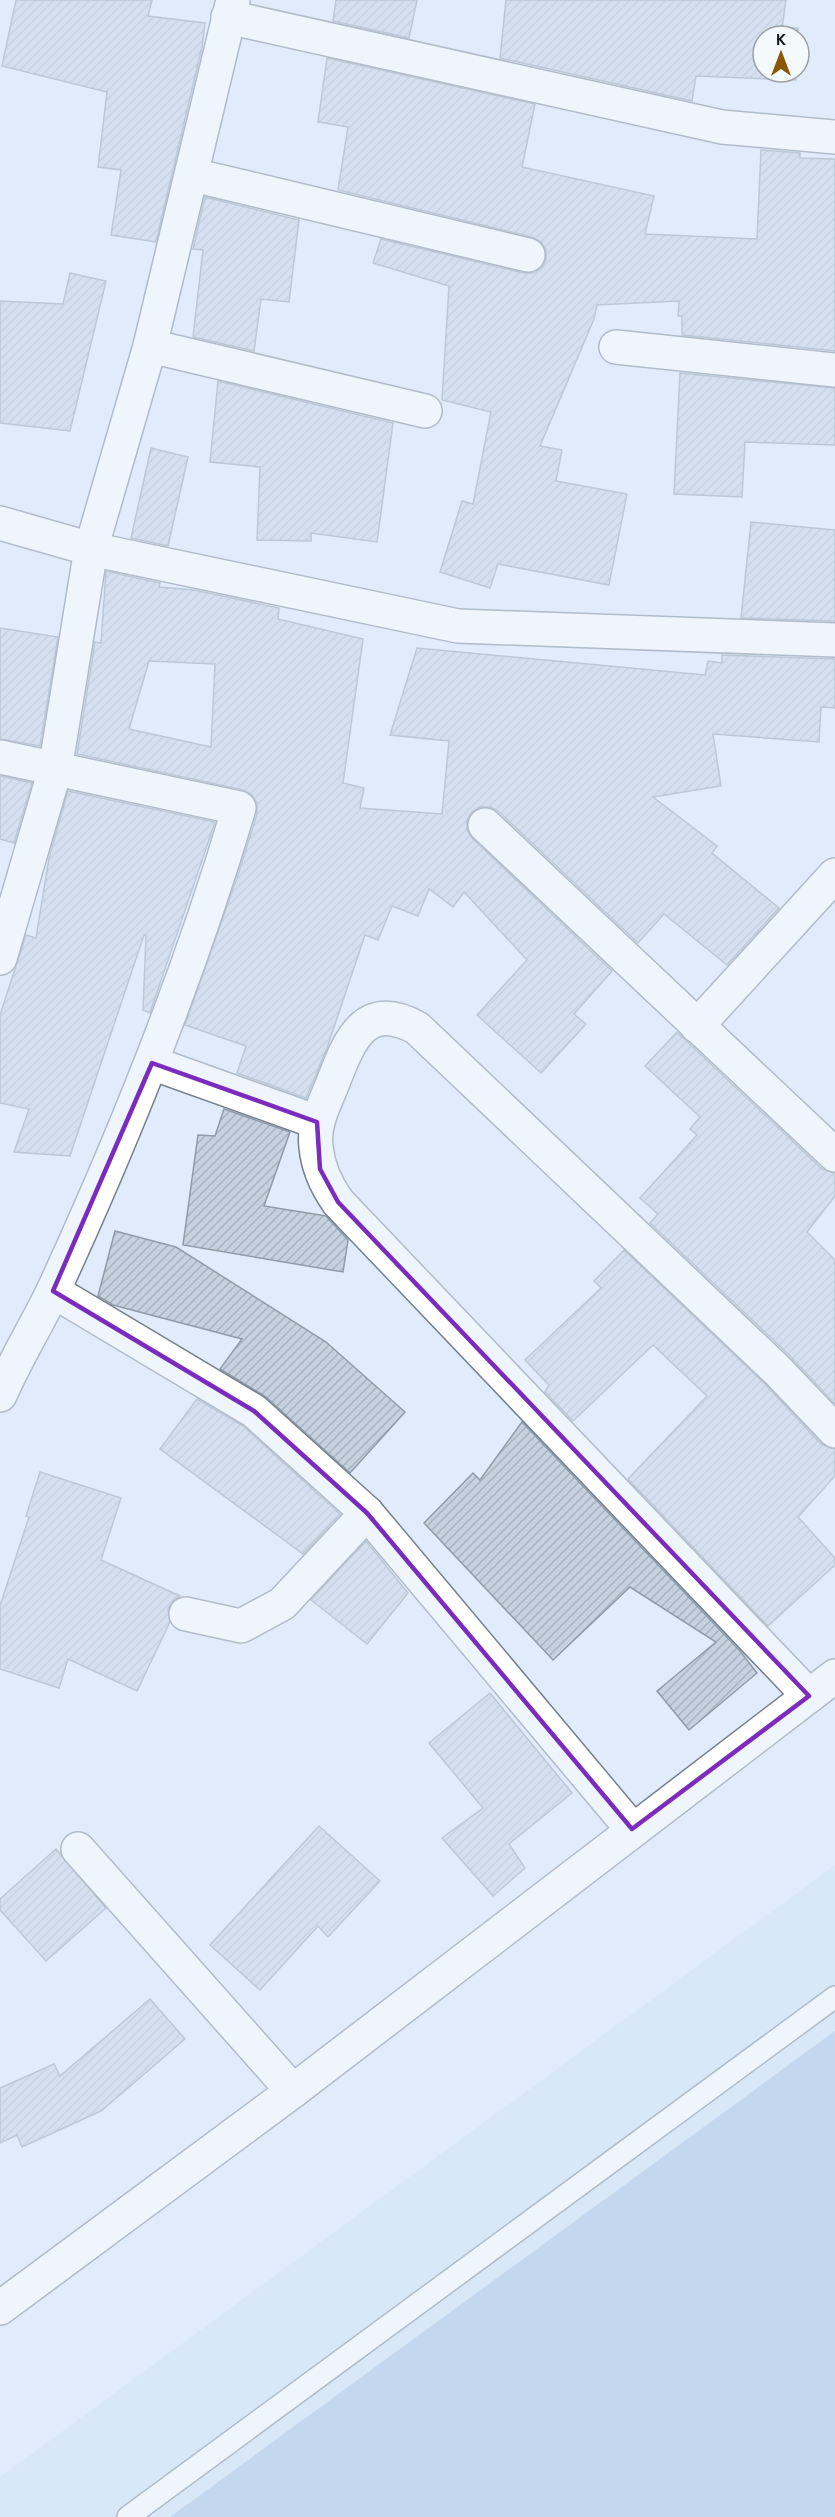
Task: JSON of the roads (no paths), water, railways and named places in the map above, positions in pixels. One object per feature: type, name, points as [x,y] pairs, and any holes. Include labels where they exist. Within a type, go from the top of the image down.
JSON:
[{"type":"street","points":[[0,958],[55,770],[91,549],[150,346],[193,175],[231,9],[722,127],[835,137]]},
{"type":"street","points":[[193,175],[528,255]]},
{"type":"street","points":[[150,346],[425,411]]},
{"type":"street","points":[[616,347],[835,370]]},
{"type":"street","points":[[0,523],[91,549],[458,626],[835,640]]},
{"type":"street","points":[[0,756],[55,770],[238,808],[211,901],[152,1063],[53,1291],[3,1380]]},
{"type":"street","points":[[485,825],[835,1155]]},
{"type":"street","points":[[698,1026],[835,875]]},
{"type":"street","points":[[809,1696],[338,1202],[320,1169],[315,1146],[317,1122],[351,1038],[360,1030],[381,1020],[393,1019],[417,1028],[777,1370],[835,1431]]},
{"type":"street","points":[[152,1063],[317,1122]]},
{"type":"street","points":[[53,1291],[254,1411],[367,1513],[632,1829]]},
{"type":"street","points":[[186,1614],[241,1626],[282,1604],[367,1513]]},
{"type":"street","points":[[0,2308],[294,2091],[632,1829],[835,1676]]},
{"type":"street","points":[[78,1849],[294,2091]]},
{"type":"lane","points":[[128,2517],[835,1997]]}]
